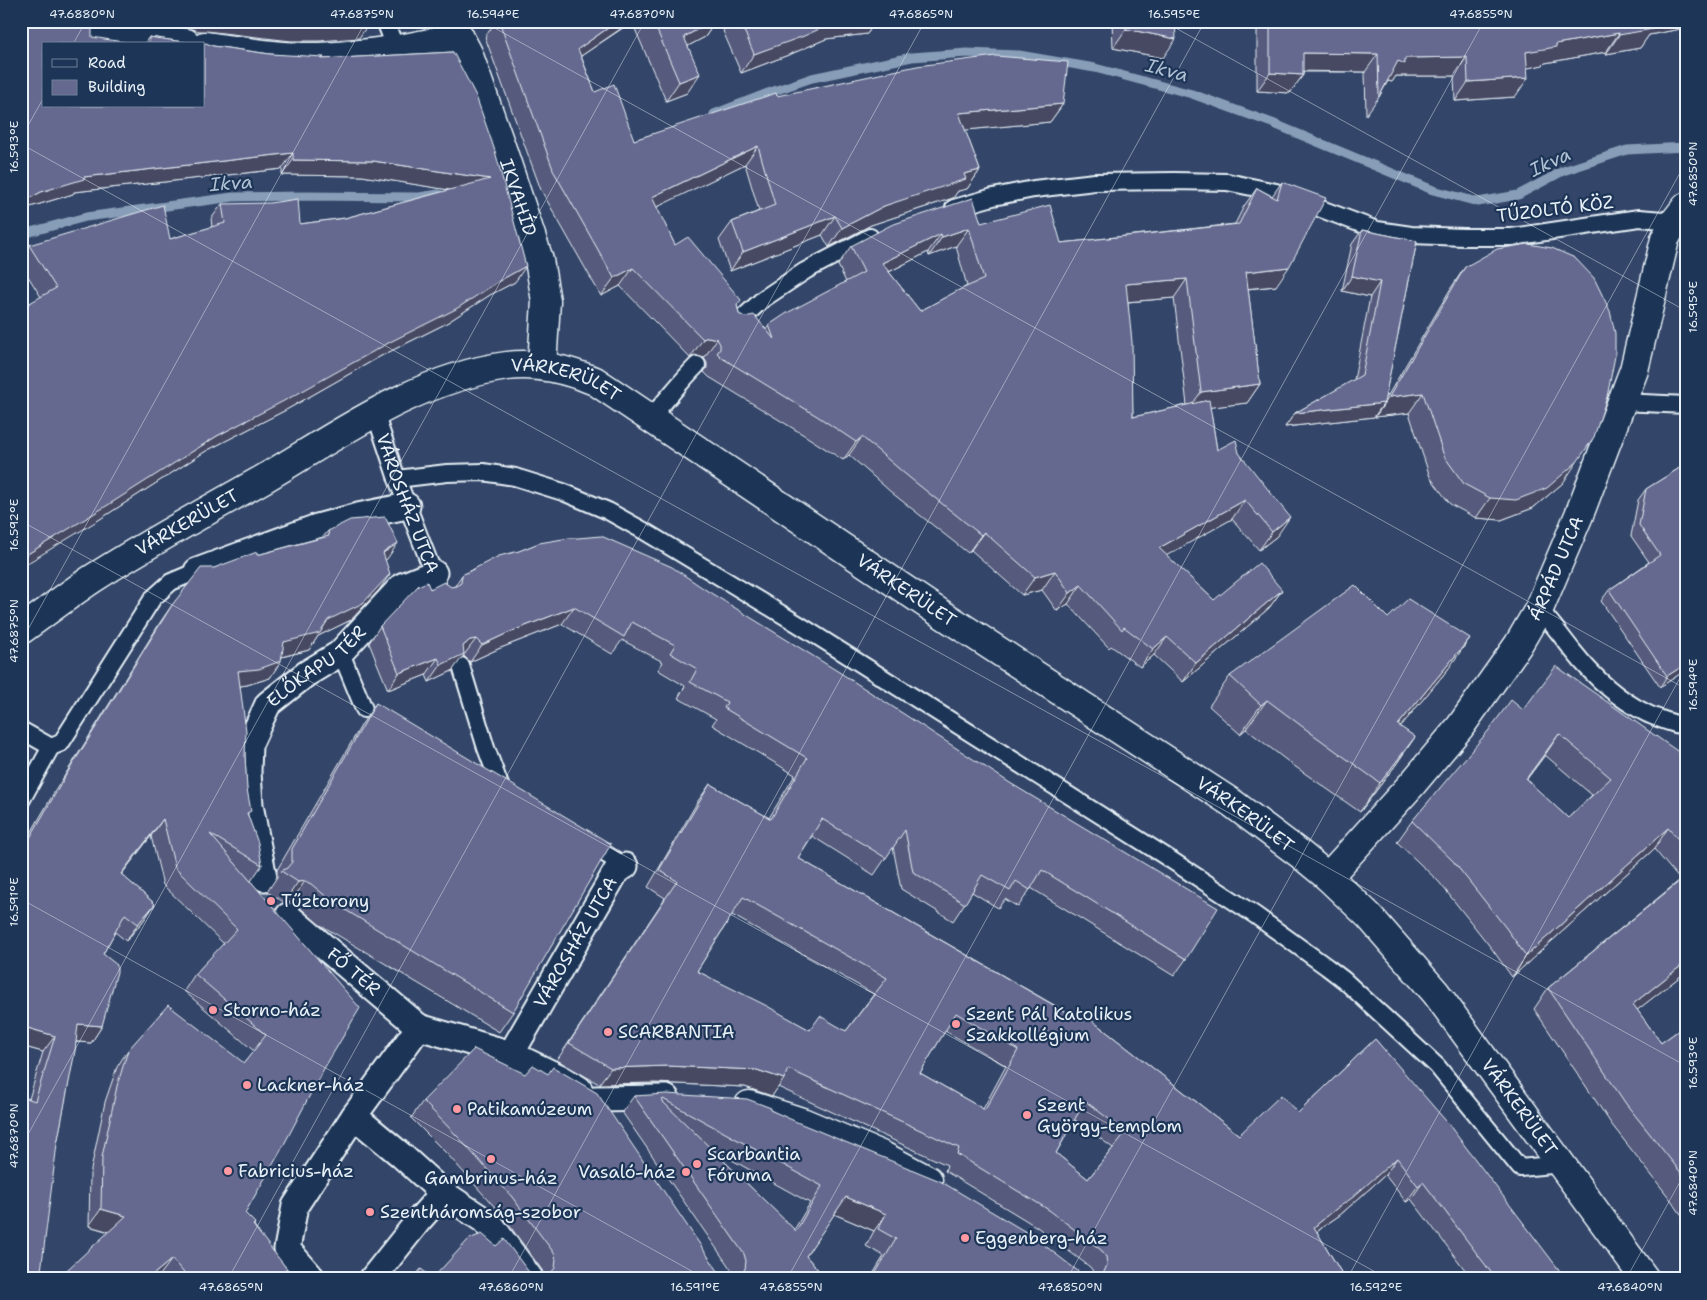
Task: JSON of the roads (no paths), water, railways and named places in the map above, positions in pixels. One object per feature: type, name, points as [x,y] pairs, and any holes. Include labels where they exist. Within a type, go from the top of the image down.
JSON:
[{"type":"street","points":[[65,21],[175,42]]},
{"type":"street","points":[[205,46],[272,55],[318,57],[396,49],[432,43],[467,29]]},
{"type":"street","name":"IKVAHÍD","points":[[467,29],[468,53],[539,260],[546,302],[542,366]]},
{"type":"street","name":"ÁRPÁD UTCA","points":[[1328,877],[1460,727],[1518,645],[1539,609],[1579,514],[1634,370],[1665,239],[1680,214]]},
{"type":"street","name":"VÁRKERÜLET","points":[[21,630],[99,575],[170,531],[404,397],[460,377],[508,366],[542,366],[572,372],[596,382],[947,617],[1232,803],[1328,877],[1369,916],[1436,994],[1645,1279]]},
{"type":"street","points":[[196,570],[317,528],[358,516],[408,506]]},
{"type":"street","name":"ELŐKAPU TÉR","points":[[264,878],[250,805],[248,772],[249,744],[268,704],[306,674],[339,654],[402,586],[437,584]]},
{"type":"street","name":"VÁROSHÁZ UTCA","points":[[512,1054],[616,870],[625,866]]},
{"type":"street","name":"FŐ TÉR","points":[[288,916],[419,1027],[512,1054],[561,1078],[595,1099]]},
{"type":"street","points":[[313,1279],[287,1249],[295,1206],[354,1116],[419,1027]]},
{"type":"street","points":[[595,1099],[654,1097],[691,1099]]},
{"type":"street","points":[[595,1099],[610,1121]]},
{"type":"street","points":[[733,1102],[802,1122],[883,1156],[946,1190]]},
{"type":"street","points":[[354,1116],[443,1193],[488,1223],[529,1279]]},
{"type":"street","points":[[372,1279],[443,1193]]},
{"type":"lane","points":[[385,21],[396,49]]},
{"type":"lane","name":"TŰZOLTÓ KÖZ","points":[[941,212],[993,197],[1026,191],[1095,182],[1174,181],[1227,182],[1276,192],[1377,230],[1411,235],[1464,238],[1512,237],[1639,218],[1680,214]]},
{"type":"lane","points":[[734,326],[763,299],[804,271],[883,232]]},
{"type":"lane","points":[[650,418],[697,365]]},
{"type":"lane","points":[[1622,402],[1686,405]]},
{"type":"lane","name":"VÁROSHÁZ UTCA","points":[[375,413],[397,479],[437,584]]},
{"type":"lane","points":[[397,479],[464,472],[483,472],[515,477],[563,492],[608,511],[644,531],[798,624],[1255,915],[1344,980],[1437,1066],[1520,1168],[1562,1164]]},
{"type":"lane","points":[[21,801],[51,747],[61,743],[153,598],[171,582],[196,570]]},
{"type":"lane","points":[[1539,609],[1556,628],[1573,652],[1598,678],[1627,703],[1647,714],[1686,726]]},
{"type":"lane","points":[[339,654],[364,709]]},
{"type":"lane","points":[[464,673],[474,711],[503,793],[519,802]]},
{"type":"lane","points":[[21,730],[51,747]]},
{"type":"lane","name":"VÁROSHÁZ UTCA","points":[[576,836],[625,866]]},
{"type":"waterway","name":"Ikva","points":[[714,114],[812,78],[912,57],[967,53],[1019,55],[1095,68],[1192,94],[1272,123],[1433,190],[1478,202],[1518,195],[1563,171],[1627,150],[1686,147]]},
{"type":"waterway","name":"Ikva","points":[[21,237],[30,232],[86,217],[233,197],[419,197],[439,194]]},
{"type":"tunnel","points":[[264,878],[288,916]]},
{"type":"place","name":"Tűztorony","points":[[271,901]]},
{"type":"place","name":"Storno-ház","points":[[213,1010]]},
{"type":"place","name":"Szent Pál Katolikus Szakkollégium","points":[[956,1024]]},
{"type":"place","name":"SCARBANTIA","points":[[608,1032]]},
{"type":"place","name":"Lackner-ház","points":[[247,1085]]},
{"type":"place","name":"Patikamúzeum","points":[[457,1109]]},
{"type":"place","name":"Szent György-templom","points":[[1027,1115]]},
{"type":"place","name":"Gambrinus-ház","points":[[491,1159]]},
{"type":"place","name":"Scarbantia Fóruma","points":[[697,1164]]},
{"type":"place","name":"Fabricius-ház","points":[[228,1171]]},
{"type":"place","name":"Vasaló-ház","points":[[686,1172]]},
{"type":"place","name":"Szentháromság-szobor","points":[[370,1212]]},
{"type":"place","name":"Eggenberg-ház","points":[[965,1238]]}]
